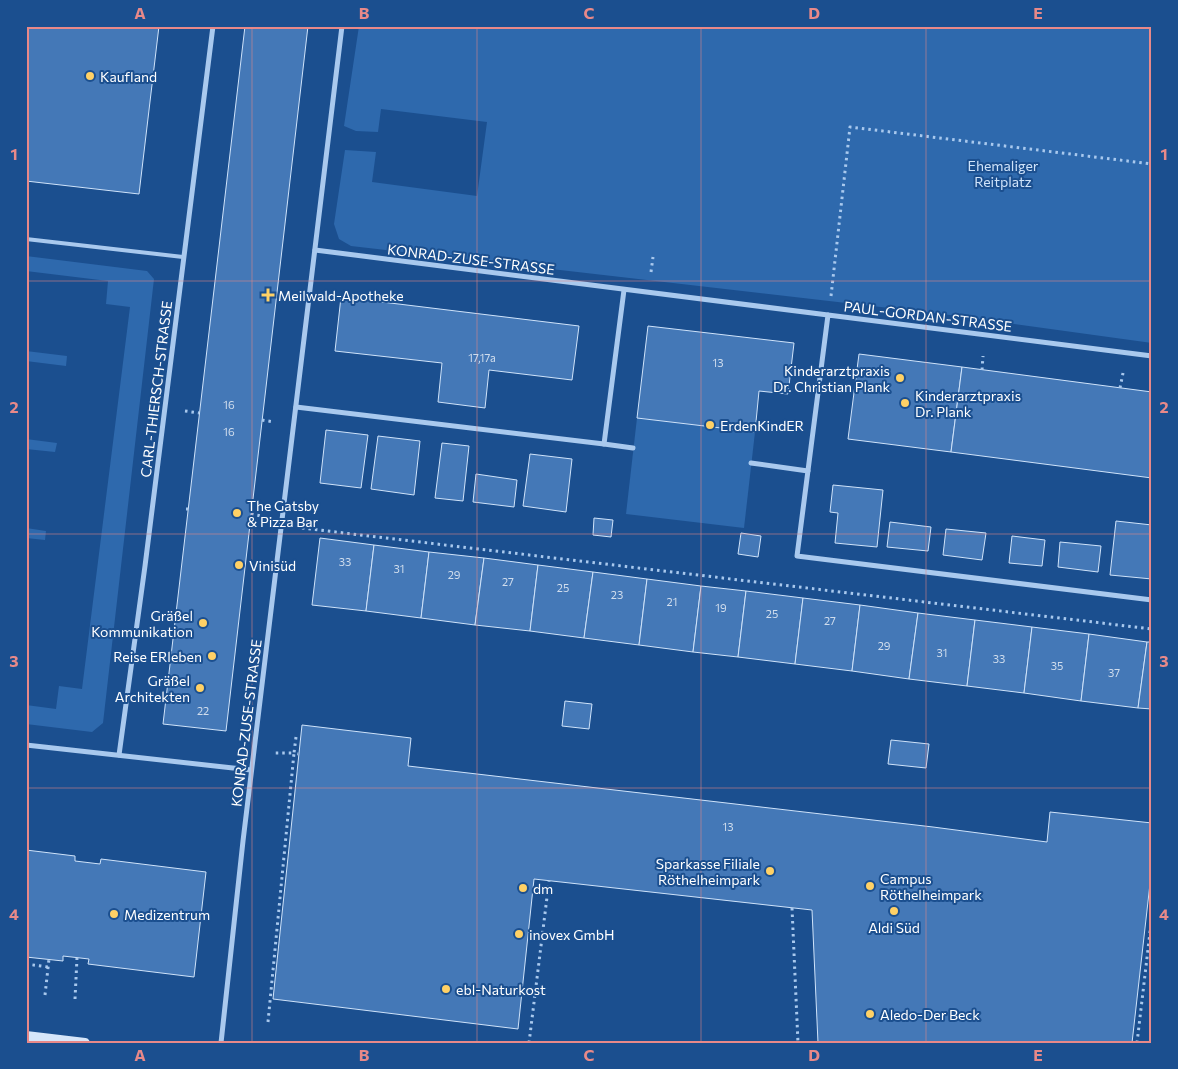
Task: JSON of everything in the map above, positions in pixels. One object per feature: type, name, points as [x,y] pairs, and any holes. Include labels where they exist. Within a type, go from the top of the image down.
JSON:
[{"type":"street","name":"CARL-THIERSCH-STRASSE","points":[[119,755],[145,566],[213,26]]},
{"type":"street","name":"KONRAD-ZUSE-STRASSE","points":[[222,1043],[254,752],[342,26]]},
{"type":"street","name":"KONRAD-ZUSE-STRASSE","points":[[315,250],[828,315]]},
{"type":"street","points":[[604,444],[624,290]]},
{"type":"street","name":"PAUL-GORDAN-STRASSE","points":[[1152,356],[828,315],[797,556],[1152,600]]},
{"type":"street","points":[[296,407],[633,448]]},
{"type":"street","points":[[751,464],[808,471]]},
{"type":"street","points":[[26,745],[252,770]]},
{"type":"street","points":[[26,1036],[85,1043]]},
{"type":"lane","points":[[26,239],[183,258]]},
{"type":"path","points":[[830,299],[850,127],[1152,164]]},
{"type":"path","points":[[281,525],[1152,629]]},
{"type":"path","points":[[268,1022],[296,754],[296,737]]},
{"type":"path","points":[[254,752],[296,754]]},
{"type":"path","points":[[530,1043],[549,881]]},
{"type":"path","points":[[792,908],[798,1043]]},
{"type":"path","points":[[1137,1043],[1152,915]]},
{"type":"path","points":[[75,999],[77,958]]},
{"type":"path","points":[[45,995],[49,959]]},
{"type":"path","points":[[26,964],[48,968]]},
{"type":"green space","name":"Ehemaliger Reitplatz","points":[[359,26],[1152,26],[1152,343],[950,315],[351,246],[339,239],[334,224],[345,150],[376,152],[372,182],[477,196],[487,122],[381,109],[378,132],[356,131],[344,126]]},
{"type":"green space","points":[[26,256],[147,271],[154,279],[103,723],[92,732],[26,724],[26,705],[56,709],[59,686],[82,689],[130,307],[106,304],[108,281],[26,271]]},
{"type":"green space","points":[[26,351],[67,356],[66,366],[26,361]]},
{"type":"green space","points":[[637,418],[755,432],[744,528],[626,514]]},
{"type":"green space","points":[[26,439],[57,443],[55,452],[26,449]]},
{"type":"green space","points":[[26,528],[46,531],[45,540],[26,538]]},
{"type":"building","name":"Kaufland","points":[[26,26],[159,26],[139,194],[26,181]]},
{"type":"building","points":[[245,26],[308,26],[226,731],[163,724]]},
{"type":"building","points":[[341,297],[579,326],[572,380],[489,370],[485,408],[438,402],[442,363],[335,351]]},
{"type":"building","points":[[648,326],[794,343],[788,394],[759,391],[755,432],[637,418]]},
{"type":"building","name":"Kinderarztpraxis Dr. Plank","points":[[859,354],[962,367],[951,452],[848,439]]},
{"type":"building","points":[[962,367],[1152,392],[1152,478],[951,452]]},
{"type":"building","points":[[326,430],[368,435],[361,488],[320,483]]},
{"type":"building","points":[[378,436],[420,441],[414,495],[371,489]]},
{"type":"building","points":[[442,443],[469,446],[463,501],[435,498]]},
{"type":"building","points":[[530,454],[572,459],[566,512],[523,506]]},
{"type":"building","points":[[476,474],[517,480],[514,507],[473,502]]},
{"type":"building","points":[[833,485],[883,490],[877,547],[835,543],[838,513],[830,512]]},
{"type":"building","points":[[594,518],[613,520],[611,537],[593,535]]},
{"type":"building","points":[[1116,521],[1152,525],[1152,579],[1110,575]]},
{"type":"building","points":[[890,522],[931,527],[928,551],[887,547]]},
{"type":"building","points":[[946,529],[986,533],[982,560],[943,555]]},
{"type":"building","points":[[741,533],[761,536],[758,557],[738,554]]},
{"type":"building","points":[[1012,536],[1045,540],[1042,566],[1009,563]]},
{"type":"building","points":[[320,538],[374,545],[366,611],[312,605]]},
{"type":"building","points":[[1060,542],[1101,546],[1098,572],[1058,567]]},
{"type":"building","points":[[374,545],[429,552],[421,618],[366,611]]},
{"type":"building","points":[[429,552],[484,558],[475,625],[421,618]]},
{"type":"building","points":[[484,558],[538,565],[530,631],[475,625]]},
{"type":"building","points":[[538,565],[593,572],[584,638],[530,631]]},
{"type":"building","points":[[593,572],[647,579],[639,645],[584,638]]},
{"type":"building","points":[[647,579],[701,586],[693,652],[639,645]]},
{"type":"building","points":[[701,586],[746,591],[738,657],[693,652]]},
{"type":"building","points":[[746,591],[803,598],[795,664],[738,657]]},
{"type":"building","points":[[803,598],[860,605],[852,671],[795,664]]},
{"type":"building","points":[[860,605],[918,613],[909,679],[852,671]]},
{"type":"building","points":[[918,613],[975,620],[967,686],[909,679]]},
{"type":"building","points":[[975,620],[1032,627],[1024,693],[967,686]]},
{"type":"building","points":[[1032,627],[1089,634],[1081,701],[1024,693]]},
{"type":"building","points":[[1089,634],[1147,642],[1138,708],[1081,701]]},
{"type":"building","points":[[1147,642],[1152,642],[1152,709],[1138,708]]},
{"type":"building","points":[[565,701],[592,704],[589,729],[562,726]]},
{"type":"building","name":"Campus Röthelheimpark","points":[[302,725],[411,738],[408,766],[1047,842],[1050,812],[1152,823],[1152,866],[1132,1043],[818,1043],[812,910],[534,879],[518,1029],[273,999]]},
{"type":"building","points":[[891,740],[929,744],[926,768],[888,764]]},
{"type":"building","name":"Medizentrum","points":[[26,850],[75,856],[75,861],[100,864],[101,859],[206,872],[194,977],[88,964],[89,959],[63,956],[63,961],[26,957]]},
{"type":"place","name":"Kaufland","points":[[90,76]]},
{"type":"place","name":"Meilwald-Apotheke","points":[[268,295]]},
{"type":"place","name":"Kinderarztpraxis Dr. Christian Plank","points":[[900,378]]},
{"type":"place","name":"Kinderarztpraxis Dr. Plank","points":[[905,403]]},
{"type":"place","name":"ErdenKindER","points":[[710,425]]},
{"type":"place","name":"The Gatsby & Pizza Bar","points":[[237,513]]},
{"type":"place","name":"Vinisüd","points":[[239,565]]},
{"type":"place","name":"Gräßel Kommunikation","points":[[203,623]]},
{"type":"place","name":"Reise ERleben","points":[[212,656]]},
{"type":"place","name":"Gräßel Architekten","points":[[200,688]]},
{"type":"place","name":"Sparkasse Filiale Röthelheimpark","points":[[770,871]]},
{"type":"place","name":"Campus Röthelheimpark","points":[[870,886]]},
{"type":"place","name":"dm","points":[[523,888]]},
{"type":"place","name":"Aldi Süd","points":[[894,911]]},
{"type":"place","name":"Medizentrum","points":[[114,914]]},
{"type":"place","name":"inovex GmbH","points":[[519,934]]},
{"type":"place","name":"ebl-Naturkost","points":[[446,989]]},
{"type":"place","name":"Aledo-Der Beck","points":[[870,1014]]}]
